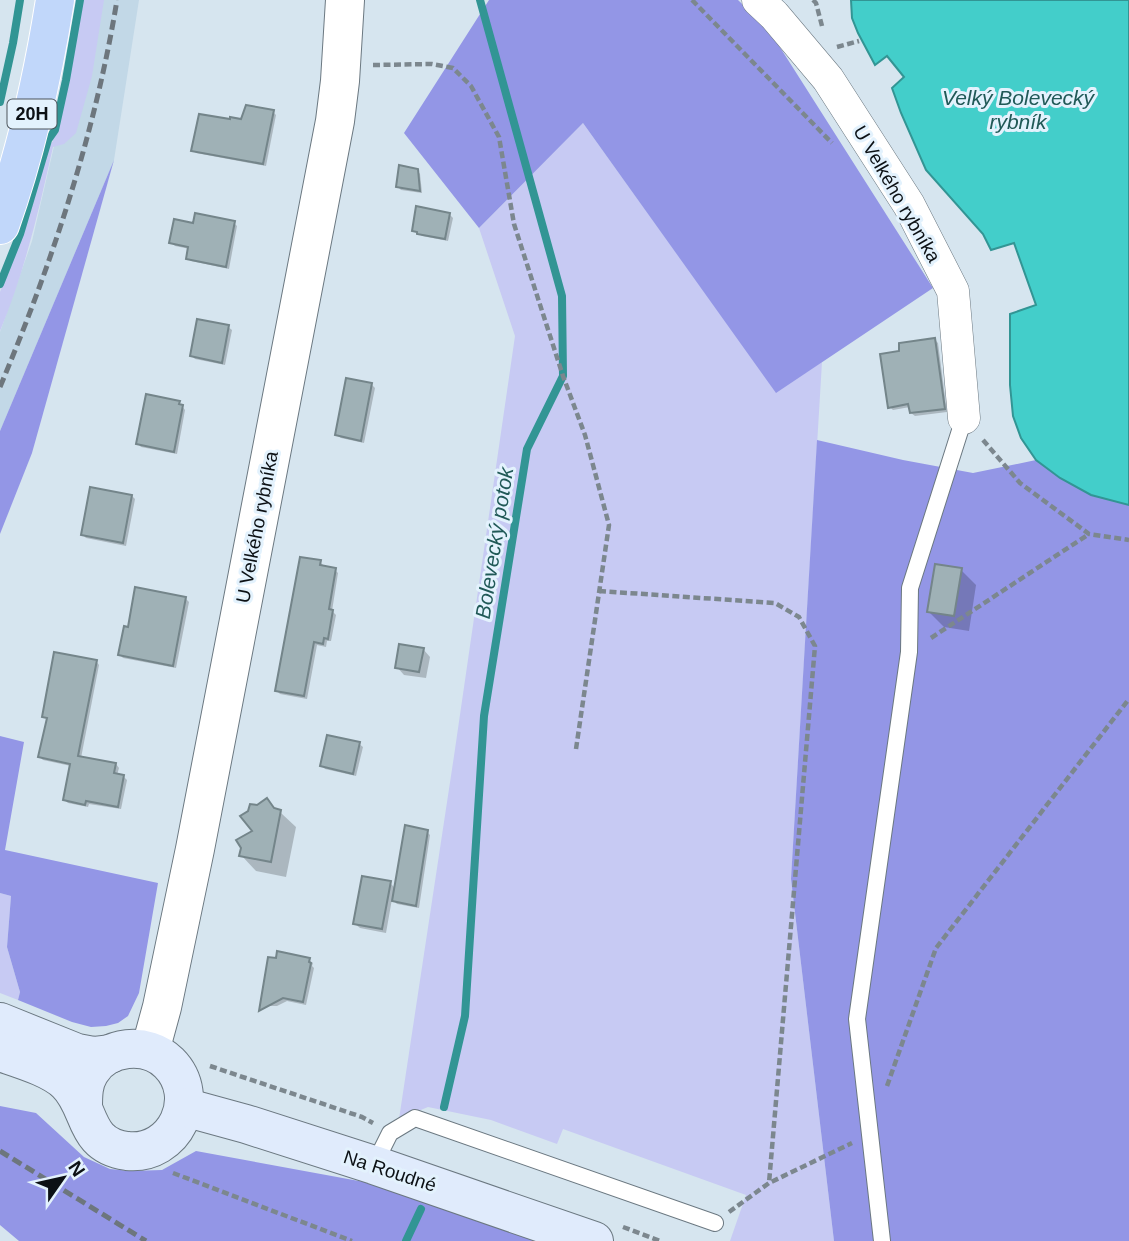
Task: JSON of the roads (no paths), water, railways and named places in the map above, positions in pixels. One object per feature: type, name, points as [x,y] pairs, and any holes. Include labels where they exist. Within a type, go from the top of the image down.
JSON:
[{"type":"main road","name":"20H","points":[[0,225],[28,135],[55,0]]},
{"type":"main road","points":[[0,1022],[77,1053],[93,1056],[129,1049],[150,1051],[167,1061],[183,1087],[184,1107],[181,1118],[169,1137],[160,1144],[139,1151],[117,1149],[97,1137],[85,1118],[82,1094],[85,1082],[101,1060],[110,1054]]},
{"type":"main road","points":[[0,1052],[29,1062],[66,1082],[83,1108]]},
{"type":"main road","name":"Na Roudné","points":[[184,1107],[374,1165],[594,1241]]},
{"type":"street","name":"U Velkého rybníka","points":[[150,1051],[162,1007],[195,849],[335,121],[345,0]]},
{"type":"street","name":"U Velkého rybníka","points":[[758,0],[828,79],[909,205],[953,291],[964,418]]},
{"type":"lane","points":[[882,1241],[857,1019],[909,652],[910,588],[964,418]]},
{"type":"lane","points":[[374,1165],[390,1133],[415,1118],[715,1223]]},
{"type":"water","name":"Velký Bolevecký rybník","points":[[851,0],[1129,0],[1129,505],[1091,495],[1060,478],[1036,460],[1021,438],[1013,416],[1010,385],[1010,314],[1036,305],[1014,243],[991,250],[983,234],[926,170],[892,88],[904,77],[887,56],[875,65],[852,18]]},
{"type":"waterway","points":[[0,102],[20,0]]},
{"type":"waterway","points":[[0,284],[20,234],[48,140],[55,130],[80,0]]},
{"type":"waterway","name":"Bolevecký potok","points":[[444,1107],[465,1016],[484,716],[527,449],[563,376],[562,296],[480,0]]},
{"type":"waterway","name":"Bolevecký potok","points":[[406,1241],[421,1209]]},
{"type":"railway","points":[[0,387],[37,293],[70,197],[97,100],[117,0]]},
{"type":"railway","points":[[0,1151],[146,1241]]}]
